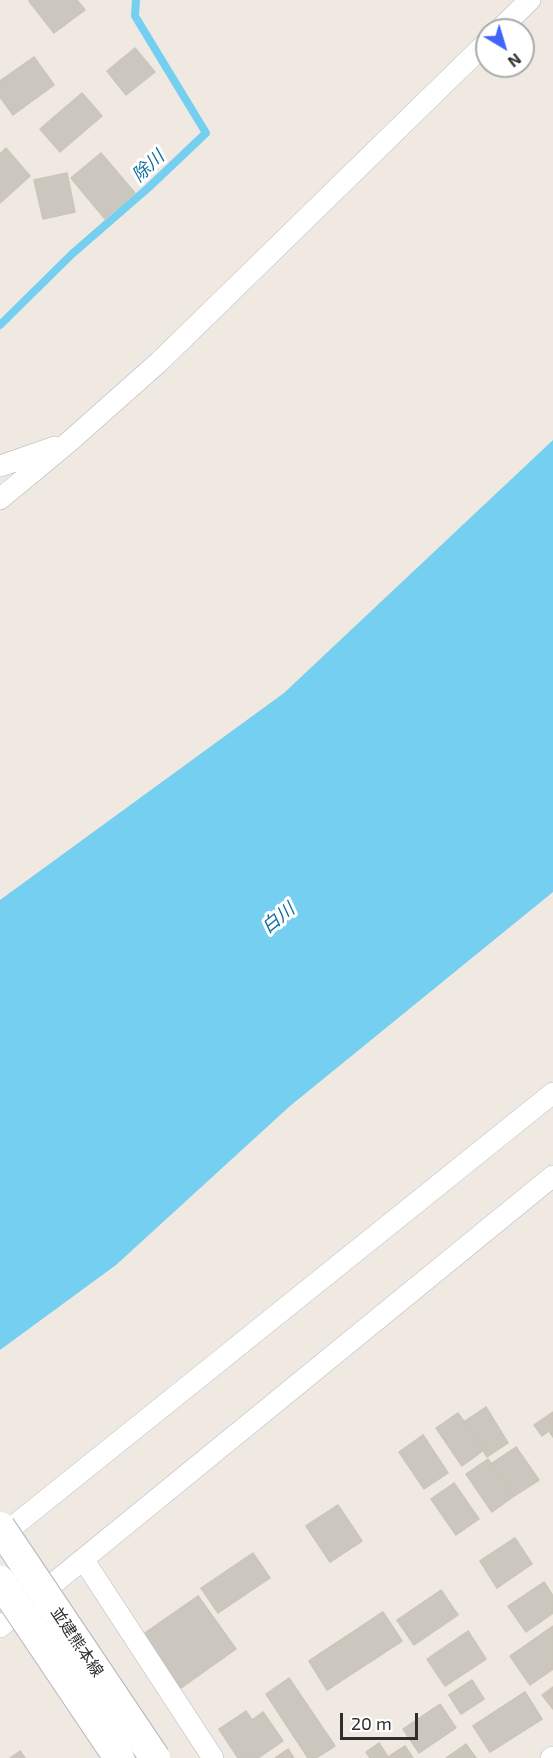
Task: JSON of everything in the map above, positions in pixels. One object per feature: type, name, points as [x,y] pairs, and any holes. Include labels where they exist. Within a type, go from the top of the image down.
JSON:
[{"type":"main road","name":"並建熊本線","points":[[0,1527],[154,1758]]},
{"type":"main road","name":"並建熊本線","points":[[0,1581],[119,1758]]},
{"type":"street","points":[[511,18],[529,1]]},
{"type":"street","points":[[0,499],[159,362],[475,54]]},
{"type":"street","points":[[0,466],[70,441]]},
{"type":"street","points":[[0,1537],[553,1093]]},
{"type":"street","points":[[0,1627],[553,1176]]},
{"type":"street","points":[[83,1559],[213,1758]]},
{"type":"water","name":"白川","points":[[553,440],[553,892],[290,1106],[116,1265],[0,1350],[0,900],[284,693]]},
{"type":"building","points":[[77,0],[85,10],[54,33],[29,1]]},
{"type":"building","points":[[135,48],[155,72],[126,95],[107,71]]},
{"type":"building","points":[[34,57],[54,85],[13,115],[0,97],[0,81]]},
{"type":"building","points":[[82,93],[102,116],[60,152],[40,129]]},
{"type":"building","points":[[6,148],[30,176],[0,203],[0,154]]},
{"type":"building","points":[[101,153],[135,193],[105,219],[71,178]]},
{"type":"building","points":[[67,173],[75,212],[43,219],[34,180]]},
{"type":"building","points":[[486,1407],[508,1443],[487,1457],[465,1421]]},
{"type":"building","points":[[553,1412],[553,1437],[549,1431],[542,1436],[534,1425]]},
{"type":"building","points":[[458,1413],[484,1450],[462,1466],[436,1428]]},
{"type":"building","points":[[423,1435],[448,1473],[424,1489],[399,1452]]},
{"type":"building","points":[[516,1447],[539,1480],[514,1496],[492,1463]]},
{"type":"building","points":[[488,1459],[514,1496],[492,1512],[466,1474]]},
{"type":"building","points":[[454,1483],[479,1519],[456,1535],[431,1499]]},
{"type":"building","points":[[338,1505],[362,1541],[330,1562],[306,1526]]},
{"type":"building","points":[[515,1538],[532,1564],[497,1588],[480,1561]]},
{"type":"building","points":[[253,1553],[270,1578],[218,1613],[201,1588]]},
{"type":"building","points":[[544,1582],[553,1596],[553,1613],[526,1632],[508,1606]]},
{"type":"building","points":[[441,1590],[458,1615],[414,1645],[397,1620]]},
{"type":"building","points":[[198,1596],[236,1649],[181,1688],[142,1635]]},
{"type":"building","points":[[383,1612],[402,1641],[327,1690],[309,1661]]},
{"type":"building","points":[[553,1626],[553,1669],[530,1685],[510,1656]]},
{"type":"building","points":[[468,1631],[486,1659],[445,1686],[427,1659]]},
{"type":"building","points":[[289,1678],[335,1746],[316,1758],[308,1758],[266,1694]]},
{"type":"building","points":[[472,1680],[484,1699],[461,1714],[449,1695]]},
{"type":"building","points":[[553,1687],[553,1709],[542,1695]]},
{"type":"building","points":[[525,1692],[542,1719],[490,1752],[473,1726]]},
{"type":"building","points":[[440,1704],[456,1728],[419,1753],[403,1729]]},
{"type":"building","points":[[246,1711],[252,1720],[263,1712],[283,1741],[258,1758],[238,1758],[219,1729]]},
{"type":"building","points":[[379,1743],[388,1757],[405,1746],[413,1758],[370,1758],[366,1752]]},
{"type":"building","points":[[466,1744],[476,1758],[446,1758]]},
{"type":"building","points":[[288,1749],[294,1758],[275,1758]]},
{"type":"building","points":[[20,1751],[25,1758],[10,1758]]},
{"type":"waterway","name":"除川","points":[[0,325],[72,254],[148,188],[206,133],[135,16],[136,0]]}]
